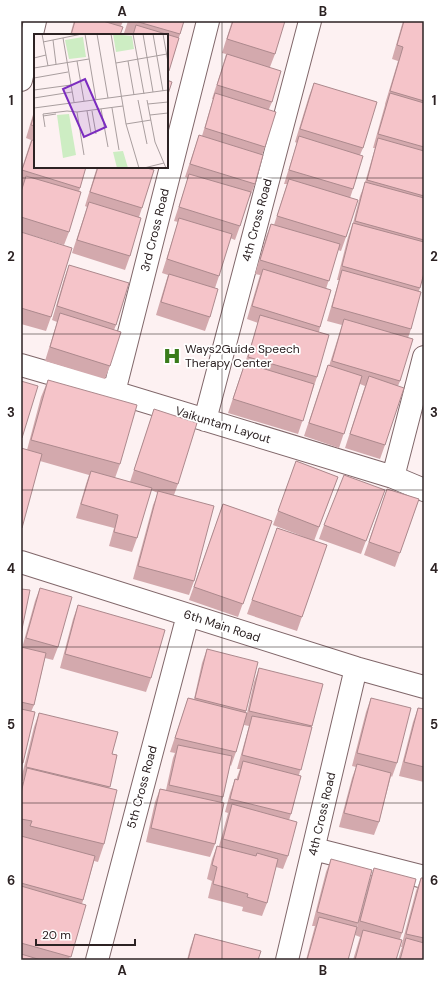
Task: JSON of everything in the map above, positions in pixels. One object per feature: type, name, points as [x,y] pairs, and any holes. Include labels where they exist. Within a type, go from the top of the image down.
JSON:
[{"type":"street","points":[[21,80],[35,21]]},
{"type":"street","name":"3rd Cross Road","points":[[114,392],[208,21]]},
{"type":"street","name":"4th Cross Road","points":[[205,420],[310,21]]},
{"type":"street","points":[[393,477],[424,357]]},
{"type":"street","name":"Vaikuntam Layout","points":[[21,365],[393,477],[424,490]]},
{"type":"street","name":"6th Main Road","points":[[21,562],[356,668],[424,687]]},
{"type":"street","name":"5th Cross Road","points":[[97,960],[188,615]]},
{"type":"street","name":"4th Cross Road","points":[[287,960],[356,668]]},
{"type":"street","points":[[314,849],[424,877]]},
{"type":"building","points":[[75,21],[103,21],[123,27],[120,34],[71,34]]},
{"type":"building","points":[[135,21],[184,21],[180,34]]},
{"type":"building","points":[[233,21],[285,21],[275,54],[227,39]]},
{"type":"building","points":[[404,21],[424,21],[424,101],[390,91],[403,47],[397,45]]},
{"type":"building","points":[[136,25],[166,34],[133,34]]},
{"type":"building","points":[[168,35],[179,38],[168,70]]},
{"type":"building","points":[[227,54],[281,71],[272,102],[217,85]]},
{"type":"building","points":[[168,80],[172,82],[168,94]]},
{"type":"building","points":[[314,83],[377,102],[363,148],[300,129]]},
{"type":"building","points":[[215,93],[276,112],[265,147],[205,128]]},
{"type":"building","points":[[390,93],[424,103],[424,147],[378,134]]},
{"type":"building","points":[[34,114],[34,126],[31,125]]},
{"type":"building","points":[[199,135],[263,155],[255,184],[190,164]]},
{"type":"building","points":[[299,136],[363,156],[353,189],[289,170]]},
{"type":"building","points":[[378,138],[424,151],[424,196],[367,180]]},
{"type":"building","points":[[32,140],[34,141],[34,168],[86,168],[80,188],[22,170]]},
{"type":"building","points":[[98,168],[147,168],[154,170],[142,208],[90,192]]},
{"type":"building","points":[[189,174],[251,192],[240,226],[179,207]]},
{"type":"building","points":[[26,176],[81,192],[69,232],[21,217],[21,192]]},
{"type":"building","points":[[289,179],[358,200],[346,237],[277,216]]},
{"type":"building","points":[[365,182],[424,198],[424,240],[355,221]]},
{"type":"building","points":[[89,202],[141,218],[130,256],[77,240]]},
{"type":"building","points":[[179,218],[232,234],[219,276],[167,259]]},
{"type":"building","points":[[353,223],[424,242],[424,273],[420,288],[342,266]]},
{"type":"building","points":[[271,224],[340,244],[329,281],[260,260]]},
{"type":"building","points":[[21,232],[72,248],[51,317],[21,308]]},
{"type":"building","points":[[69,265],[129,283],[116,325],[57,306]]},
{"type":"building","points":[[263,269],[331,290],[320,327],[252,306]]},
{"type":"building","points":[[342,270],[421,292],[411,329],[332,307]]},
{"type":"building","points":[[169,274],[218,289],[210,317],[161,302]]},
{"type":"building","points":[[60,313],[121,332],[110,366],[50,347]]},
{"type":"building","points":[[260,315],[329,335],[317,377],[248,357]]},
{"type":"building","points":[[344,319],[413,339],[400,381],[332,361]]},
{"type":"building","points":[[245,363],[314,384],[303,421],[233,399]]},
{"type":"building","points":[[328,365],[362,376],[344,434],[309,423]]},
{"type":"building","points":[[369,376],[404,388],[385,445],[350,434]]},
{"type":"building","points":[[48,380],[137,405],[120,464],[31,440]]},
{"type":"building","points":[[21,381],[38,386],[22,438],[21,437]]},
{"type":"building","points":[[154,409],[197,423],[178,484],[134,470]]},
{"type":"building","points":[[21,448],[42,454],[22,528],[21,528]]},
{"type":"building","points":[[296,461],[338,477],[319,527],[278,511]]},
{"type":"building","points":[[91,471],[152,488],[137,538],[114,532],[118,515],[81,504]]},
{"type":"building","points":[[344,475],[385,490],[366,541],[324,525]]},
{"type":"building","points":[[387,489],[419,499],[400,553],[369,542]]},
{"type":"building","points":[[158,491],[214,506],[194,581],[138,566]]},
{"type":"building","points":[[223,504],[272,521],[243,604],[194,587]]},
{"type":"building","points":[[277,528],[327,545],[302,617],[252,600]]},
{"type":"building","points":[[40,588],[72,597],[58,647],[26,638]]},
{"type":"building","points":[[21,589],[30,590],[21,634]]},
{"type":"building","points":[[78,605],[165,630],[151,678],[65,654]]},
{"type":"building","points":[[21,647],[46,653],[34,705],[21,702]]},
{"type":"building","points":[[207,649],[258,662],[246,711],[195,698]]},
{"type":"building","points":[[259,668],[323,684],[312,726],[249,711]]},
{"type":"building","points":[[188,698],[247,713],[236,752],[175,738]]},
{"type":"building","points":[[371,698],[411,708],[397,763],[357,753]]},
{"type":"building","points":[[418,708],[424,709],[424,767],[404,762]]},
{"type":"building","points":[[21,709],[35,712],[23,763],[21,763]]},
{"type":"building","points":[[39,713],[118,732],[112,754],[117,755],[110,787],[26,767]]},
{"type":"building","points":[[252,716],[312,727],[301,770],[242,755]]},
{"type":"building","points":[[178,745],[232,756],[223,797],[169,785]]},
{"type":"building","points":[[243,761],[301,776],[291,814],[230,799],[235,779],[238,780]]},
{"type":"building","points":[[357,764],[391,773],[379,822],[344,813]]},
{"type":"building","points":[[27,768],[117,790],[104,844],[30,826],[32,821],[21,819],[21,793]]},
{"type":"building","points":[[160,789],[224,803],[215,844],[151,828]]},
{"type":"building","points":[[232,804],[297,822],[288,856],[223,839]]},
{"type":"building","points":[[21,836],[95,856],[83,900],[21,883]]},
{"type":"building","points":[[217,846],[256,856],[257,853],[278,859],[267,903],[247,897],[248,894],[213,884],[217,867],[212,865]]},
{"type":"building","points":[[331,859],[372,870],[358,923],[317,912]]},
{"type":"building","points":[[374,868],[416,879],[402,933],[360,921]]},
{"type":"building","points":[[421,878],[424,878],[424,938],[406,934]]},
{"type":"building","points":[[21,886],[86,905],[71,957],[21,943]]},
{"type":"building","points":[[319,917],[357,927],[348,960],[307,960]]},
{"type":"building","points":[[363,930],[402,940],[396,960],[355,960]]},
{"type":"building","points":[[195,934],[261,951],[258,960],[188,960]]},
{"type":"building","points":[[406,938],[424,943],[424,960],[400,960]]},
{"type":"building","points":[[21,954],[41,960],[21,960]]},
{"type":"place","name":"Ways2Guide Speech Therapy Center","points":[[172,356]]}]
